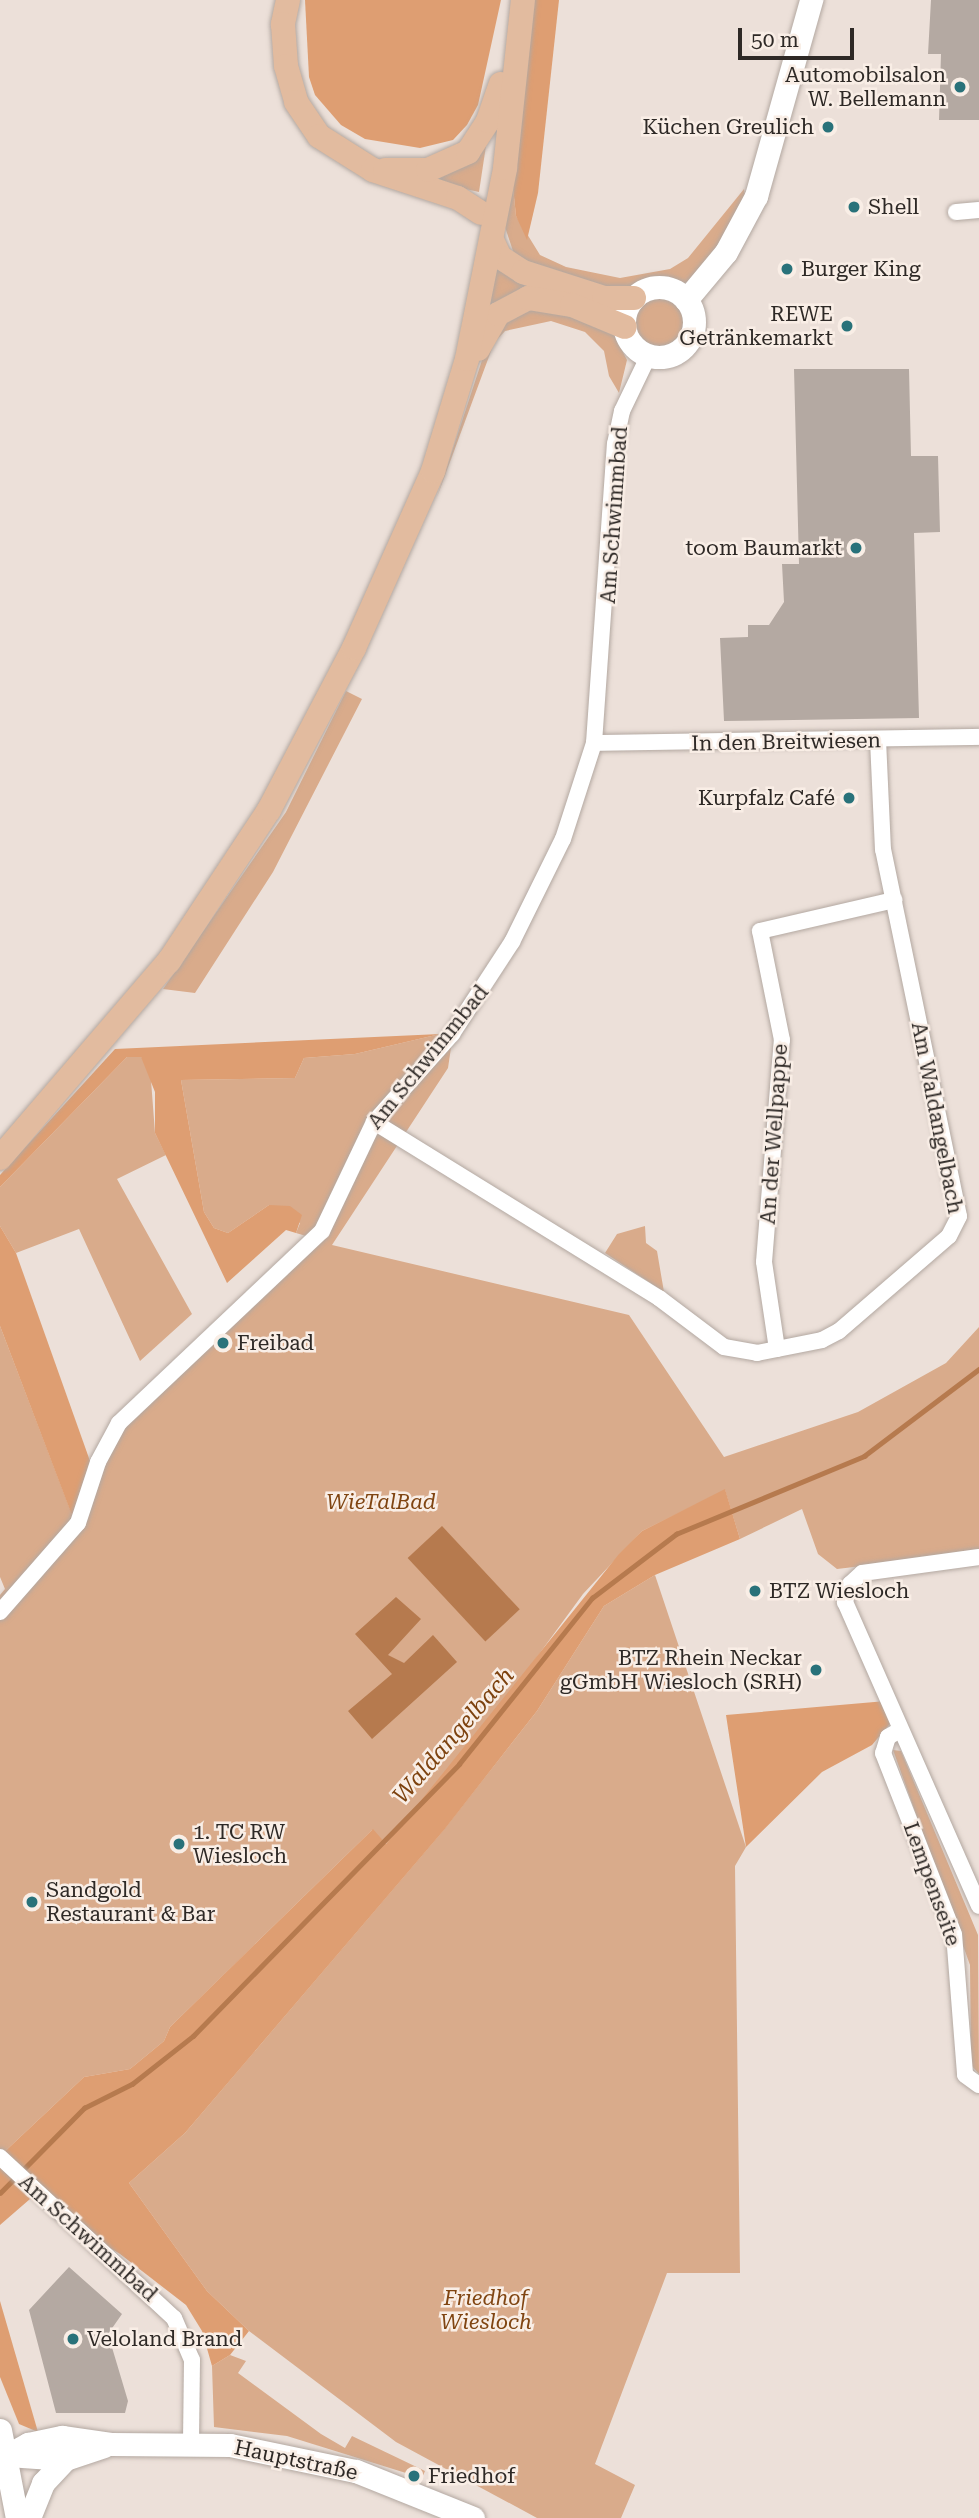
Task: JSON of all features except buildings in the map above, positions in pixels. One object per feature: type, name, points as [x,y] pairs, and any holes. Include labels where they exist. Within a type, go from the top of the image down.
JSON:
[{"type":"main road","points":[[288,0],[283,24],[286,66],[296,103],[319,136],[373,170],[458,198],[481,213]]},
{"type":"main road","points":[[412,509],[454,351],[481,213],[516,0]]},
{"type":"main road","points":[[0,1158],[169,961],[269,810],[329,701],[412,509],[433,471],[467,359],[492,240],[505,168],[523,0]]},
{"type":"main road","points":[[373,170],[428,170],[468,152],[488,121],[501,84]]},
{"type":"main road","points":[[492,240],[499,257],[523,272],[604,298],[634,298]]},
{"type":"main road","points":[[467,359],[498,314],[528,298],[572,305],[625,327]]},
{"type":"street","points":[[801,0],[803,27]]},
{"type":"street","points":[[687,300],[726,252],[756,196],[811,0]]},
{"type":"street","points":[[956,212],[979,210]]},
{"type":"street","points":[[665,288],[687,300],[694,317],[687,343],[673,354],[649,355],[633,345],[625,327],[634,298],[665,288]]},
{"type":"street","name":"Am Schwimmbad","points":[[0,1612],[78,1523],[98,1462],[119,1423],[312,1244],[374,1122],[452,1034],[512,942],[563,839],[594,743],[615,444],[622,411],[649,355]]},
{"type":"street","name":"In den Breitwiesen","points":[[594,743],[979,737]]},
{"type":"street","name":"Am Waldangelbach","points":[[374,1122],[659,1298],[724,1347],[739,1353],[778,1349],[839,1331],[949,1236],[957,1222],[881,838],[878,740]]},
{"type":"street","name":"An der Wellpappe","points":[[778,1349],[764,1262],[782,1040],[760,931],[894,900]]},
{"type":"street","name":"Lempenseite","points":[[979,1557],[862,1573],[850,1584],[845,1602],[979,1906]]},
{"type":"street","name":"Lempenseite","points":[[900,1730],[888,1737],[883,1753],[954,1934],[964,2068],[979,2085]]},
{"type":"street","name":"Am Schwimmbad","points":[[4,2161],[174,2318],[192,2360],[191,2443]]},
{"type":"street","points":[[0,2430],[8,2455],[17,2518]]},
{"type":"street","name":"Hauptstraße","points":[[8,2455],[28,2444],[62,2437],[111,2444],[191,2443],[263,2450],[356,2471],[473,2518]]},
{"type":"street","name":"Hauptstraße","points":[[8,2455],[65,2459],[111,2444]]},
{"type":"street","points":[[29,2518],[43,2483],[65,2459]]},
{"type":"green space","points":[[487,139],[479,192],[420,179]]},
{"type":"green space","points":[[512,177],[516,216],[540,255],[566,267],[620,278],[670,269],[688,258],[744,189],[745,195],[716,251],[693,279],[676,287],[658,282],[623,294],[516,260],[504,224]]},
{"type":"green space","points":[[495,268],[554,296],[486,317]]},
{"type":"green space","points":[[659,298],[676,305],[683,322],[676,339],[659,346],[642,339],[635,322],[642,305]]},
{"type":"green space","points":[[555,308],[611,329],[627,360],[619,393],[609,376],[604,351],[585,332],[551,321],[505,331],[494,343],[437,497],[488,342],[514,312]]},
{"type":"green space","points":[[346,691],[362,699],[273,872],[195,993],[163,989],[286,812]]},
{"type":"green space","name":"WieTalBad","points":[[440,1034],[452,1041],[448,1068],[332,1245],[629,1315],[724,1457],[858,1412],[946,1363],[979,1327],[979,1552],[837,1569],[818,1554],[802,1509],[740,1539],[725,1490],[642,1531],[583,1594],[512,1691],[386,1844],[372,1830],[170,2027],[164,2041],[130,2069],[84,2077],[0,2156],[0,1595],[5,1589],[0,1577],[0,1326],[73,1517],[90,1461],[113,1421],[306,1236],[296,1233],[300,1223],[269,1205],[228,1233],[214,1228],[204,1212],[181,1080],[295,1078],[304,1058],[355,1054]]},
{"type":"green space","points":[[127,1057],[141,1057],[150,1067],[155,1133],[166,1155],[117,1179],[192,1314],[140,1361],[79,1229],[16,1253],[0,1226],[0,1187]]},
{"type":"green space","points":[[645,1226],[646,1243],[657,1251],[664,1292],[605,1253],[617,1234]]},
{"type":"green space","name":"Friedhof Wiesloch","points":[[655,1575],[746,1847],[735,1866],[740,2273],[667,2273],[595,2464],[635,2485],[621,2518],[537,2518],[396,2442],[249,2331],[207,2291],[129,2183],[185,2133],[442,1832],[537,1711],[604,1606]]},
{"type":"green space","points":[[893,1750],[901,1751],[978,1935],[979,2074],[971,2065],[970,1965]]},
{"type":"green space","points":[[230,2355],[246,2361],[238,2373],[321,2434],[345,2448],[352,2436],[425,2471],[422,2478],[287,2436],[214,2427],[212,2366]]},
{"type":"shaded area","points":[[305,0],[501,0],[478,105],[467,125],[453,140],[420,148],[365,139],[341,125],[315,95],[309,77]]},
{"type":"shaded area","points":[[534,0],[559,0],[538,193],[527,240],[516,216],[512,177]]},
{"type":"shaded area","points":[[440,1034],[355,1054],[304,1058],[295,1078],[181,1080],[204,1212],[214,1228],[228,1233],[269,1205],[290,1206],[302,1215],[296,1233],[286,1230],[227,1283],[155,1133],[155,1092],[141,1057],[127,1057],[0,1187],[0,1175],[115,1049]]},
{"type":"shaded area","points":[[0,1226],[16,1253],[90,1461],[73,1518],[0,1326]]},
{"type":"shaded area","points":[[725,1489],[740,1539],[655,1575],[604,1606],[537,1711],[444,1830],[185,2133],[129,2183],[207,2291],[249,2331],[230,2355],[212,2366],[202,2331],[186,2305],[120,2254],[30,2199],[0,2225],[0,2156],[84,2077],[130,2069],[164,2041],[170,2027],[373,1829],[386,1844],[619,1554],[642,1531]]},
{"type":"shaded area","points":[[442,1526],[520,1609],[485,1641],[408,1558]]},
{"type":"shaded area","points":[[396,1597],[421,1619],[388,1655],[404,1663],[433,1635],[457,1662],[372,1739],[348,1711],[392,1674],[355,1634]]},
{"type":"shaded area","points":[[886,1701],[894,1719],[872,1745],[822,1772],[746,1847],[726,1715]]},
{"type":"shaded area","points":[[0,2301],[38,2432],[19,2424],[0,2377]]},
{"type":"waterway","name":"Waldangelbach","points":[[0,2193],[84,2108],[132,2084],[193,2036],[459,1764],[592,1598],[676,1534],[864,1456],[979,1369]]},
{"type":"place","name":"Automobilsalon W. Bellemann","points":[[960,87]]},
{"type":"place","name":"Küchen Greulich","points":[[828,127]]},
{"type":"place","name":"Shell","points":[[854,207]]},
{"type":"place","name":"Burger King","points":[[787,269]]},
{"type":"place","name":"REWE Getränkemarkt","points":[[847,326]]},
{"type":"place","name":"toom Baumarkt","points":[[856,548]]},
{"type":"place","name":"Kurpfalz Café","points":[[849,798]]},
{"type":"place","name":"Freibad","points":[[223,1343]]},
{"type":"place","name":"BTZ Wiesloch","points":[[755,1591]]},
{"type":"place","name":"BTZ Rhein Neckar gGmbH Wiesloch (SRH)","points":[[816,1670]]},
{"type":"place","name":"1. TC RW Wiesloch","points":[[179,1844]]},
{"type":"place","name":"Sandgold Restaurant & Bar","points":[[32,1902]]},
{"type":"place","name":"Veloland Brand","points":[[73,2339]]},
{"type":"place","name":"Friedhof","points":[[414,2476]]}]
